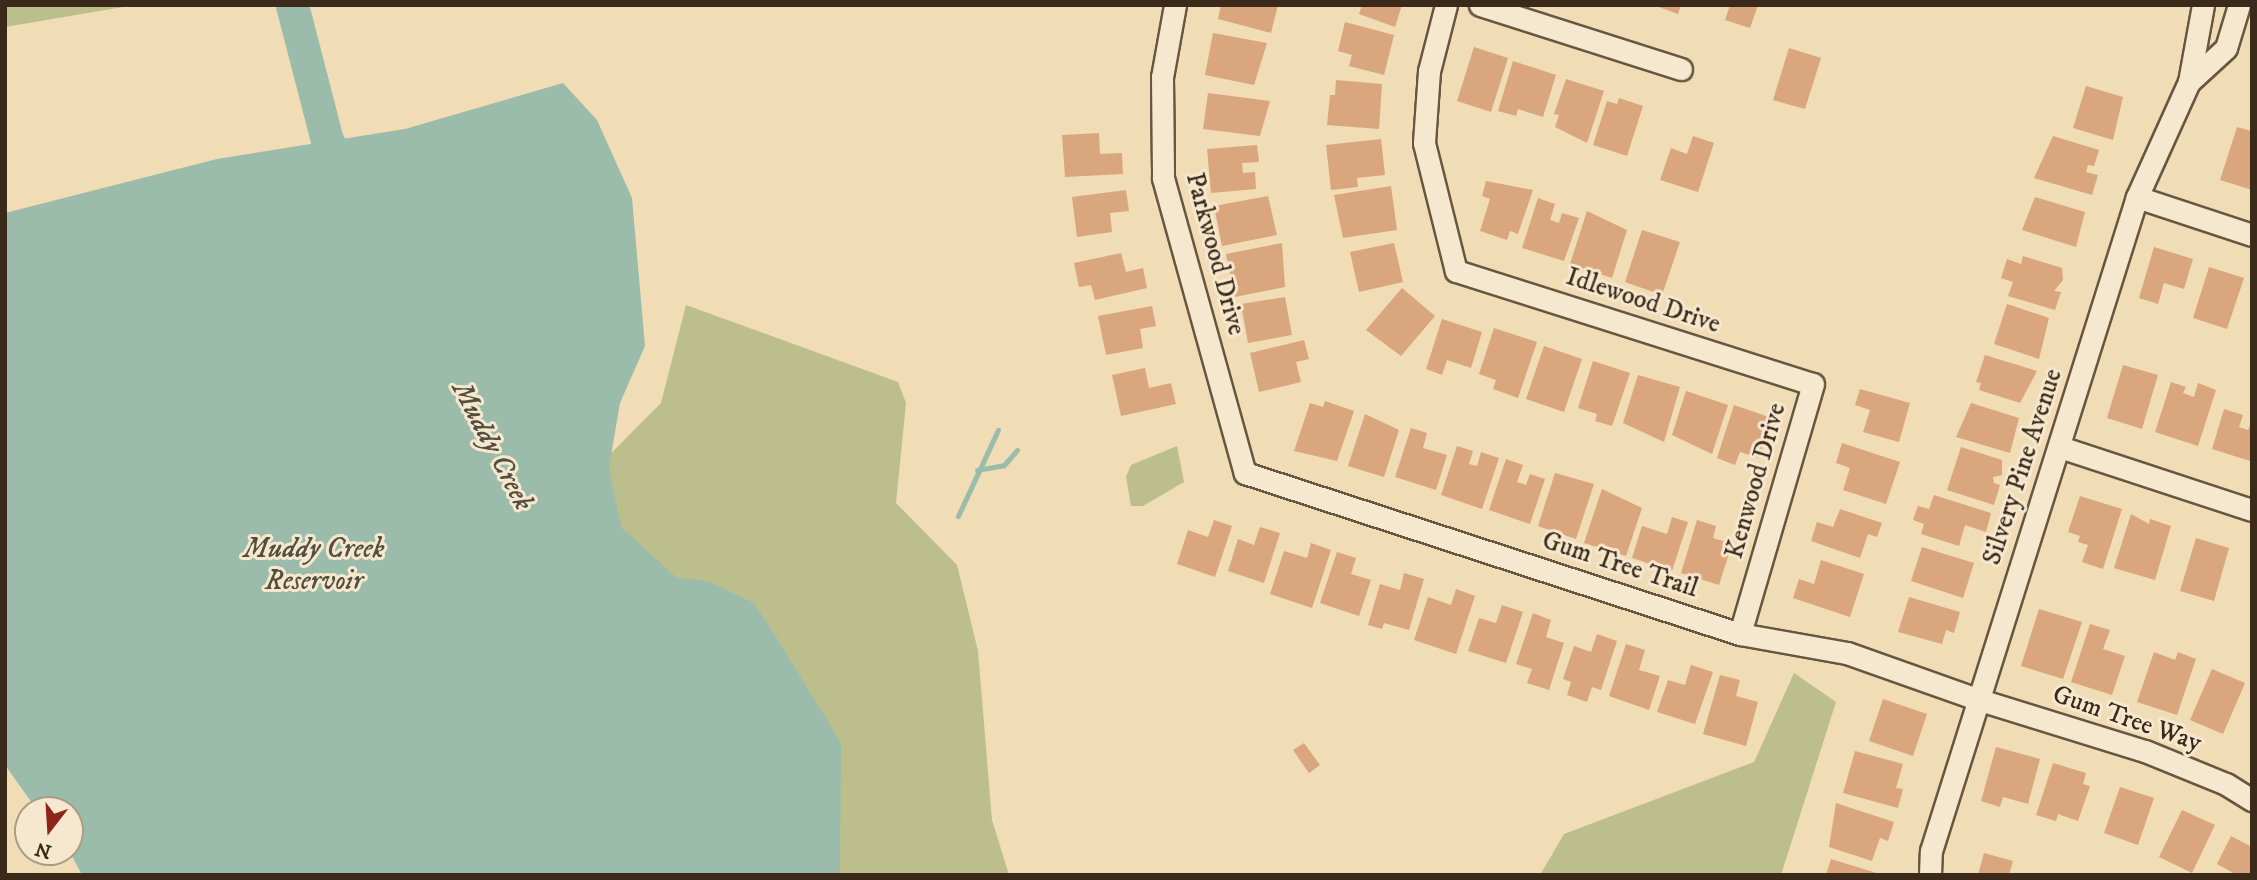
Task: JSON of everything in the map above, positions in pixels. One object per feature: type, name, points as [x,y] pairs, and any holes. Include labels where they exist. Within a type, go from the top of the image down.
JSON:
[{"type":"street","name":"Parkwood Drive","points":[[1175,5],[1162,77],[1163,178],[1245,472]]},
{"type":"street","name":"Idlewood Drive","points":[[1446,5],[1429,71],[1424,143],[1456,271],[1813,384]]},
{"type":"street","points":[[1480,5],[1681,69]]},
{"type":"street","name":"Silvery Pine Avenue","points":[[1930,875],[1931,851],[2137,197],[2189,82],[2203,5]]},
{"type":"street","name":"Silvery Pine Avenue","points":[[2189,82],[2226,48],[2239,5]]},
{"type":"street","points":[[2137,197],[2252,234]]},
{"type":"street","name":"Kenwood Drive","points":[[1740,634],[1813,384]]},
{"type":"street","points":[[2060,447],[2252,510]]},
{"type":"street","name":"Gum Tree Trail","points":[[1245,472],[1740,634],[1847,653],[1980,700]]},
{"type":"street","name":"Gum Tree Way","points":[[1980,700],[2145,751],[2226,784],[2252,800]]},
{"type":"green space","points":[[5,5],[135,5],[5,27]]},
{"type":"green space","points":[[686,305],[898,382],[906,403],[896,503],[957,565],[978,651],[992,820],[1009,875],[192,875],[661,403]]},
{"type":"green space","points":[[1177,446],[1184,482],[1143,506],[1131,506],[1126,477],[1131,465]]},
{"type":"green space","points":[[1794,673],[1836,702],[1781,875],[1540,875],[1564,834],[1754,762]]},
{"type":"water","name":"Muddy Creek Reservoir","points":[[563,83],[597,120],[632,198],[645,346],[620,403],[609,467],[621,527],[676,577],[710,582],[754,603],[778,640],[841,743],[840,875],[82,875],[77,866],[84,866],[84,796],[27,796],[5,765],[5,213],[217,159],[405,129]]},
{"type":"building","points":[[1221,5],[1278,5],[1271,33],[1218,19]]},
{"type":"building","points":[[1362,5],[1402,5],[1395,27],[1359,14]]},
{"type":"building","points":[[1653,5],[1681,5],[1678,14]]},
{"type":"building","points":[[1730,5],[1758,5],[1750,28],[1725,20]]},
{"type":"building","points":[[1345,22],[1394,35],[1384,75],[1349,66],[1352,55],[1338,51]]},
{"type":"building","points":[[1213,33],[1267,43],[1254,85],[1205,75]]},
{"type":"building","points":[[1474,47],[1508,58],[1491,112],[1457,101]]},
{"type":"building","points":[[1789,48],[1821,58],[1805,109],[1773,100]]},
{"type":"building","points":[[1513,61],[1556,75],[1543,117],[1518,109],[1516,116],[1498,111]]},
{"type":"building","points":[[1566,79],[1604,91],[1587,143],[1555,127],[1559,115],[1554,114]]},
{"type":"building","points":[[1336,80],[1382,84],[1379,129],[1327,125],[1330,95],[1335,95]]},
{"type":"building","points":[[2086,86],[2123,97],[2113,140],[2073,128]]},
{"type":"building","points":[[1208,93],[1270,101],[1260,136],[1203,129]]},
{"type":"building","points":[[1619,98],[1643,106],[1627,156],[1593,145],[1607,101],[1617,104]]},
{"type":"building","points":[[2237,127],[2251,131],[2252,190],[2220,180]]},
{"type":"building","points":[[1099,133],[1100,154],[1122,153],[1123,174],[1065,177],[1062,135]]},
{"type":"building","points":[[1693,136],[1714,143],[1698,192],[1660,180],[1671,148],[1687,154]]},
{"type":"building","points":[[2053,136],[2099,150],[2094,166],[2088,165],[2086,172],[2098,175],[2092,195],[2034,178]]},
{"type":"building","points":[[1381,139],[1385,175],[1357,178],[1358,187],[1331,190],[1326,145]]},
{"type":"building","points":[[1257,145],[1259,162],[1242,163],[1243,173],[1255,172],[1256,189],[1211,193],[1207,149]]},
{"type":"building","points":[[1486,181],[1533,190],[1518,234],[1510,231],[1507,240],[1480,231],[1490,199],[1482,196]]},
{"type":"building","points":[[1391,186],[1397,230],[1343,238],[1334,195]]},
{"type":"building","points":[[1126,190],[1129,211],[1110,213],[1112,232],[1077,237],[1072,197]]},
{"type":"building","points":[[1268,196],[1277,235],[1222,246],[1214,206]]},
{"type":"building","points":[[2035,197],[2085,212],[2076,247],[2022,230]]},
{"type":"building","points":[[1538,198],[1555,204],[1550,220],[1559,223],[1562,213],[1579,218],[1564,261],[1522,248]]},
{"type":"building","points":[[1587,211],[1627,230],[1612,278],[1570,264]]},
{"type":"building","points":[[1642,230],[1680,242],[1662,295],[1625,282]]},
{"type":"building","points":[[1282,243],[1285,287],[1235,297],[1226,254]]},
{"type":"building","points":[[1394,243],[1403,282],[1359,292],[1350,252]]},
{"type":"building","points":[[2154,247],[2193,259],[2184,289],[2164,283],[2158,304],[2139,298]]},
{"type":"building","points":[[1121,253],[1126,272],[1143,268],[1147,288],[1095,300],[1091,285],[1079,287],[1074,263]]},
{"type":"building","points":[[2023,256],[2062,268],[2063,280],[2054,291],[2061,292],[2055,310],[2008,296],[2013,282],[2001,278],[2007,259],[2021,264]]},
{"type":"building","points":[[2209,267],[2244,278],[2227,329],[2193,318]]},
{"type":"building","points":[[1402,288],[1435,316],[1401,356],[1366,330]]},
{"type":"building","points":[[1285,297],[1292,335],[1248,343],[1241,304]]},
{"type":"building","points":[[2007,304],[2049,318],[2039,359],[1994,344]]},
{"type":"building","points":[[1152,306],[1156,326],[1140,329],[1143,348],[1106,355],[1098,316]]},
{"type":"building","points":[[1442,319],[1482,332],[1471,368],[1447,360],[1442,375],[1426,369]]},
{"type":"building","points":[[1494,328],[1537,342],[1518,398],[1493,389],[1496,380],[1479,374]]},
{"type":"building","points":[[1304,340],[1309,359],[1296,362],[1301,382],[1259,392],[1250,353]]},
{"type":"building","points":[[1544,346],[1582,359],[1564,412],[1526,399]]},
{"type":"building","points":[[1985,355],[2037,371],[2020,403],[1979,390],[1981,383],[1976,382]]},
{"type":"building","points":[[1593,361],[1630,373],[1612,426],[1595,421],[1597,414],[1578,408]]},
{"type":"building","points":[[2123,365],[2158,375],[2142,429],[2107,418]]},
{"type":"building","points":[[1145,368],[1149,388],[1171,383],[1176,404],[1121,416],[1112,375]]},
{"type":"building","points":[[1638,375],[1680,387],[1664,442],[1623,423]]},
{"type":"building","points":[[2171,382],[2186,387],[2183,393],[2194,397],[2198,383],[2216,390],[2198,446],[2155,432]]},
{"type":"building","points":[[1860,389],[1910,403],[1899,442],[1863,432],[1870,410],[1855,405]]},
{"type":"building","points":[[1686,391],[1728,405],[1712,454],[1672,435]]},
{"type":"building","points":[[1325,401],[1354,411],[1337,461],[1294,451],[1310,403],[1323,407]]},
{"type":"building","points":[[1971,403],[2019,418],[2010,453],[1956,437]]},
{"type":"building","points":[[1734,405],[1772,418],[1759,458],[1740,452],[1735,465],[1717,458]]},
{"type":"building","points":[[2224,409],[2243,415],[2239,427],[2248,430],[2252,420],[2250,461],[2212,449]]},
{"type":"building","points":[[1365,414],[1399,430],[1384,477],[1348,466]]},
{"type":"building","points":[[1411,428],[1427,433],[1423,448],[1447,455],[1436,490],[1395,477]]},
{"type":"building","points":[[1842,443],[1900,462],[1886,504],[1843,490],[1850,468],[1836,463]]},
{"type":"building","points":[[1457,446],[1473,451],[1469,464],[1477,466],[1481,452],[1499,458],[1482,509],[1441,495]]},
{"type":"building","points":[[1961,447],[2002,460],[2002,475],[1993,477],[1994,483],[2000,485],[1994,505],[1947,490]]},
{"type":"building","points":[[1506,459],[1523,465],[1517,482],[1526,485],[1530,474],[1545,479],[1530,524],[1489,510]]},
{"type":"building","points":[[1555,473],[1594,484],[1576,539],[1538,526]]},
{"type":"building","points":[[1602,489],[1642,508],[1626,556],[1584,543]]},
{"type":"building","points":[[1934,495],[1991,513],[1986,532],[1965,525],[1959,546],[1921,534],[1924,524],[1913,520],[1918,506],[1929,509]]},
{"type":"building","points":[[2080,496],[2122,509],[2103,569],[2082,562],[2088,545],[2078,542],[2080,536],[2068,532]]},
{"type":"building","points":[[1840,509],[1882,523],[1877,537],[1868,534],[1860,558],[1811,541],[1817,522],[1833,527]]},
{"type":"building","points":[[2131,514],[2149,524],[2150,519],[2171,526],[2155,580],[2114,568]]},
{"type":"building","points":[[1672,517],[1688,522],[1672,571],[1632,558],[1642,526],[1667,534]]},
{"type":"building","points":[[1214,520],[1232,526],[1215,577],[1177,564],[1188,530],[1208,537]]},
{"type":"building","points":[[1697,520],[1716,526],[1713,538],[1732,544],[1719,585],[1681,573]]},
{"type":"building","points":[[1260,527],[1280,533],[1264,583],[1228,571],[1238,539],[1254,545]]},
{"type":"building","points":[[2196,538],[2229,548],[2214,601],[2180,591]]},
{"type":"building","points":[[1311,543],[1331,550],[1312,608],[1270,594],[1284,551],[1307,558]]},
{"type":"building","points":[[1922,547],[1974,563],[1963,598],[1911,581]]},
{"type":"building","points":[[1337,552],[1356,558],[1351,574],[1371,580],[1359,616],[1320,603]]},
{"type":"building","points":[[1821,560],[1864,574],[1850,617],[1793,598],[1799,579],[1814,584]]},
{"type":"building","points":[[1404,573],[1424,579],[1409,630],[1384,623],[1382,629],[1368,625],[1380,584],[1400,590]]},
{"type":"building","points":[[1456,589],[1475,596],[1456,654],[1414,640],[1428,597],[1451,605]]},
{"type":"building","points":[[1909,597],[1960,612],[1954,633],[1946,630],[1942,644],[1898,632]]},
{"type":"building","points":[[1502,605],[1523,612],[1506,663],[1468,651],[1479,618],[1496,623]]},
{"type":"building","points":[[2039,609],[2082,622],[2063,679],[2021,666]]},
{"type":"building","points":[[1533,613],[1551,620],[1546,637],[1564,643],[1549,690],[1527,683],[1532,669],[1516,664]]},
{"type":"building","points":[[2090,624],[2110,630],[2103,649],[2125,656],[2112,695],[2071,682]]},
{"type":"building","points":[[1597,634],[1617,641],[1601,690],[1592,687],[1587,702],[1567,695],[1571,682],[1563,679],[1574,646],[1591,652]]},
{"type":"building","points":[[1626,644],[1645,650],[1639,670],[1660,676],[1649,710],[1609,696]]},
{"type":"building","points":[[2154,652],[2175,660],[2178,652],[2196,659],[2177,715],[2137,702]]},
{"type":"building","points":[[1691,665],[1713,672],[1695,724],[1657,712],[1668,680],[1685,685]]},
{"type":"building","points":[[2212,669],[2245,683],[2223,734],[2190,720]]},
{"type":"building","points":[[1720,675],[1740,680],[1736,696],[1758,702],[1746,746],[1703,734]]},
{"type":"building","points":[[1883,699],[1927,714],[1913,756],[1869,741]]},
{"type":"building","points":[[1304,743],[1320,765],[1309,773],[1293,750]]},
{"type":"building","points":[[1996,747],[2040,759],[2028,804],[2003,797],[2000,807],[1981,801]]},
{"type":"building","points":[[1855,751],[1903,764],[1896,788],[1903,789],[1898,808],[1843,793]]},
{"type":"building","points":[[2053,763],[2086,773],[2083,784],[2090,786],[2078,821],[2058,814],[2056,821],[2036,815]]},
{"type":"building","points":[[2120,787],[2154,798],[2138,845],[2104,833]]},
{"type":"building","points":[[1836,803],[1894,822],[1888,841],[1880,838],[1872,861],[1829,847]]},
{"type":"building","points":[[2182,810],[2215,825],[2192,873],[2159,857]]},
{"type":"building","points":[[2231,836],[2252,847],[2252,875],[2237,875],[2217,864]]},
{"type":"building","points":[[1984,853],[2013,861],[2009,875],[1978,875]]},
{"type":"building","points":[[1831,859],[1880,874],[1880,875],[1826,875]]},
{"type":"waterway","name":"Muddy Creek","points":[[292,5],[327,140],[348,179]]},
{"type":"waterway","points":[[958,516],[998,430]]},
{"type":"waterway","points":[[977,470],[1004,465],[1017,450]]}]
